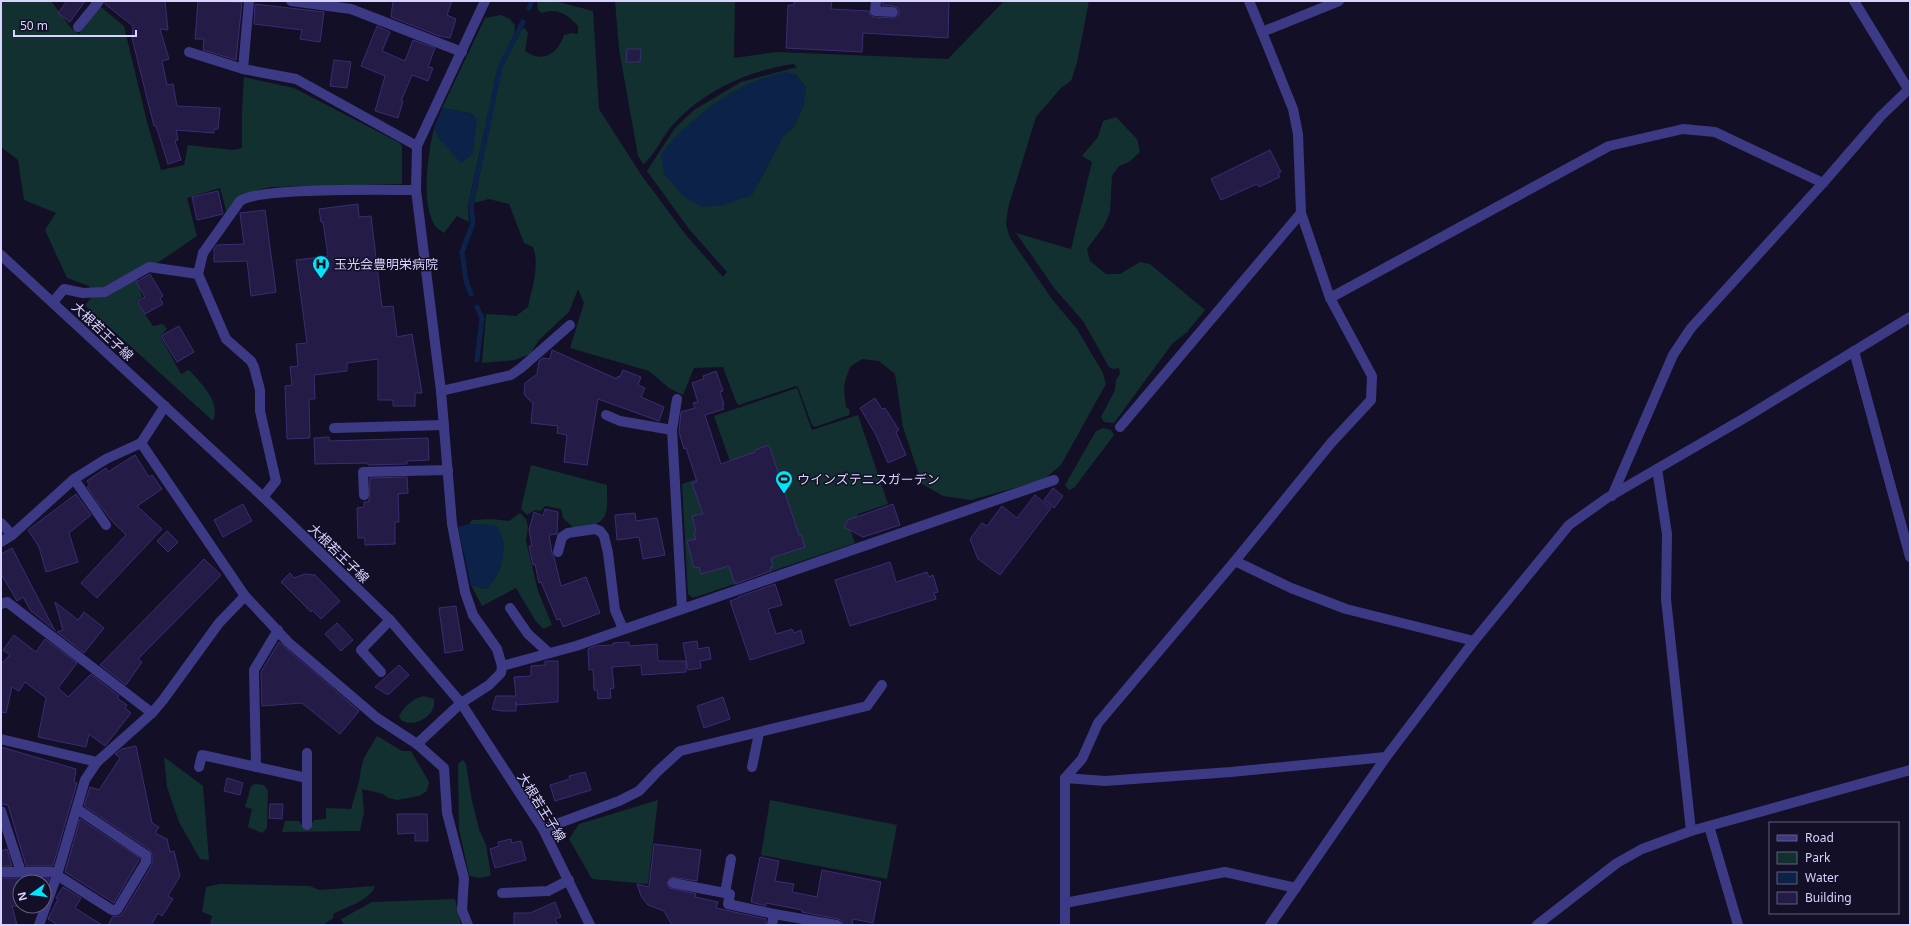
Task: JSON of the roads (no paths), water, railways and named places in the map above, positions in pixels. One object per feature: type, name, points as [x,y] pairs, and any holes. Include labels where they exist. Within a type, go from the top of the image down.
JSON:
[{"type":"street","points":[[78,27],[99,1]]},
{"type":"street","points":[[243,69],[249,1]]},
{"type":"street","points":[[291,1],[351,5],[462,52]]},
{"type":"street","points":[[416,744],[462,703],[489,685],[501,672],[502,666],[497,649],[473,615],[465,592],[452,524],[441,391],[416,190],[417,146],[486,1]]},
{"type":"street","points":[[876,1],[875,11],[893,12]]},
{"type":"street","points":[[1065,925],[1065,778],[1082,760],[1098,723],[1235,561],[1331,443],[1371,400],[1372,376],[1330,298],[1301,213],[1298,134],[1293,109],[1249,1]]},
{"type":"street","points":[[1262,32],[1339,1]]},
{"type":"street","points":[[1612,496],[1673,355],[1692,328],[1823,183],[1881,116],[1909,89],[1854,1]]},
{"type":"street","points":[[189,52],[243,69],[296,79],[417,146]]},
{"type":"street","points":[[1330,298],[1609,146],[1682,129],[1715,132],[1823,183]]},
{"type":"street","points":[[263,498],[276,481],[260,411],[260,390],[254,367],[250,361],[226,339],[198,274],[203,253],[244,198],[272,193],[416,190]]},
{"type":"street","points":[[1120,427],[1301,213]]},
{"type":"street","name":"大根若王子線","points":[[1,255],[165,406],[390,620],[462,703],[543,829],[590,925]]},
{"type":"street","points":[[53,302],[64,288],[83,293],[105,292],[149,267],[198,274]]},
{"type":"street","points":[[1270,925],[1386,757],[1474,641],[1569,525],[1612,496],[1748,416],[1910,317]]},
{"type":"street","points":[[441,391],[511,375],[521,368],[570,324]]},
{"type":"street","points":[[1854,351],[1910,557]]},
{"type":"street","points":[[677,399],[672,430],[682,609]]},
{"type":"street","points":[[1,542],[12,535],[74,479],[106,459],[141,443],[165,406]]},
{"type":"street","points":[[606,414],[620,421],[672,430]]},
{"type":"street","points":[[334,428],[444,425]]},
{"type":"street","points":[[141,443],[245,596],[288,642],[377,718],[416,744],[444,768],[447,813],[464,878],[462,910],[468,925]]},
{"type":"street","points":[[1657,469],[1667,534],[1666,599],[1691,831]]},
{"type":"street","points":[[364,495],[363,472],[448,470]]},
{"type":"street","points":[[74,479],[106,525]]},
{"type":"street","points":[[502,666],[549,653],[623,629],[1054,480]]},
{"type":"street","points":[[1,523],[12,535]]},
{"type":"street","points":[[558,552],[562,537],[568,533],[595,529],[600,531],[604,536],[608,553],[615,610],[623,629]]},
{"type":"street","points":[[1235,561],[1291,588],[1346,609],[1474,641]]},
{"type":"street","points":[[39,925],[57,875],[85,780],[97,762],[152,713],[219,623],[245,596]]},
{"type":"street","points":[[1,604],[7,602],[152,713]]},
{"type":"street","points":[[510,608],[528,634],[549,653]]},
{"type":"street","points":[[381,672],[362,650],[390,620]]},
{"type":"street","points":[[256,767],[254,670],[278,630]]},
{"type":"street","points":[[543,829],[619,801],[639,791],[680,751],[867,706],[882,685]]},
{"type":"street","points":[[752,767],[759,733]]},
{"type":"street","points":[[1,739],[97,762]]},
{"type":"street","points":[[307,753],[307,825]]},
{"type":"street","points":[[199,767],[202,755],[307,778]]},
{"type":"street","points":[[1065,778],[1105,781],[1231,772],[1386,757]]},
{"type":"street","points":[[1537,925],[1617,862],[1642,849],[1691,831],[1910,770]]},
{"type":"street","points":[[1,872],[52,872],[112,910],[117,910],[146,862],[146,855],[77,809]]},
{"type":"street","points":[[1,811],[20,872]]},
{"type":"street","points":[[1710,826],[1738,925]]},
{"type":"street","points":[[725,893],[731,859]]},
{"type":"street","points":[[1065,903],[1225,872],[1296,888]]},
{"type":"street","points":[[502,893],[548,891],[569,880]]},
{"type":"street","points":[[673,883],[730,894],[728,904],[837,925]]},
{"type":"street","points":[[772,925],[774,914]]},
{"type":"water","points":[[785,72],[795,74],[806,88],[803,107],[793,128],[783,136],[752,195],[724,205],[702,207],[684,197],[664,174],[661,154],[690,123],[737,89],[754,81]]},
{"type":"water","points":[[442,108],[473,114],[477,120],[473,154],[461,163],[441,141],[434,128]]},
{"type":"water","points":[[469,524],[498,527],[504,543],[503,559],[497,576],[487,589],[471,585],[458,527]]},
{"type":"waterway","points":[[529,8],[532,1]]},
{"type":"waterway","points":[[471,294],[466,281],[462,252],[473,223],[471,205],[500,67],[523,22]]},
{"type":"waterway","points":[[477,307],[482,318],[477,360]]},
{"type":"place","name":"玉光会豊明栄病院","points":[[321,279]]},
{"type":"place","name":"ウインズテニスガーデン","points":[[784,494]]}]
